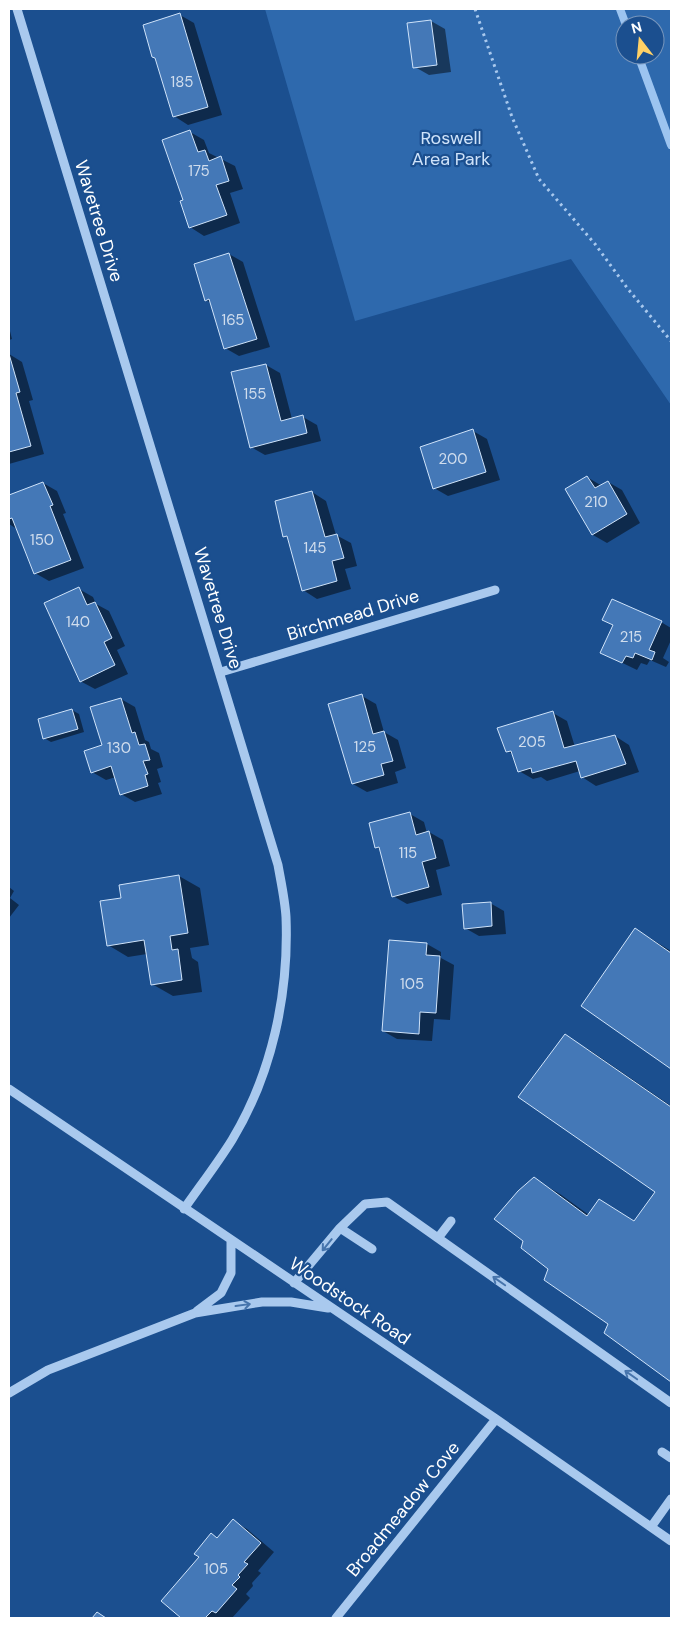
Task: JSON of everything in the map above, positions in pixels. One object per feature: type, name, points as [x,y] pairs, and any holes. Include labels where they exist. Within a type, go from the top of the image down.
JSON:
[{"type":"street","name":"Wavetree Drive","points":[[17,9],[221,672],[278,865],[286,916],[286,968],[276,1032],[259,1087],[232,1139],[184,1209]]},
{"type":"street","name":"Birchmead Drive","points":[[221,672],[495,590]]},
{"type":"street","name":"Woodstock Road","points":[[9,1089],[671,1541]]},
{"type":"street","points":[[294,1283],[340,1228],[365,1204],[386,1202],[671,1403]]},
{"type":"street","points":[[438,1238],[451,1221]]},
{"type":"street","points":[[340,1228],[372,1249]]},
{"type":"street","points":[[195,1313],[221,1292],[231,1273],[231,1241]]},
{"type":"street","points":[[9,1393],[48,1370],[195,1313],[262,1302],[291,1302],[331,1308]]},
{"type":"street","name":"Broadmeadow Cove","points":[[336,1618],[496,1420]]},
{"type":"street","points":[[662,1452],[671,1458]]},
{"type":"street","points":[[650,1527],[671,1499]]},
{"type":"path","points":[[475,9],[512,117],[539,178],[595,244],[671,341]]},
{"type":"green space","name":"Roswell Area Park","points":[[265,9],[671,9],[671,405],[571,259],[355,321]]},
{"type":"building","points":[[180,13],[208,107],[173,117],[143,25]]},
{"type":"building","points":[[431,20],[437,65],[413,68],[407,23]]},
{"type":"building","points":[[190,130],[198,152],[205,150],[209,161],[221,156],[229,181],[216,185],[227,215],[189,228],[180,201],[183,200],[162,140]]},
{"type":"building","points":[[229,253],[257,339],[224,349],[209,299],[205,301],[194,264]]},
{"type":"building","points":[[9,354],[20,392],[16,393],[31,446],[9,452]]},
{"type":"building","points":[[266,364],[281,421],[303,415],[307,433],[250,448],[231,372]]},
{"type":"building","points":[[473,429],[486,472],[433,489],[420,447]]},
{"type":"building","points":[[587,476],[595,488],[608,481],[627,514],[592,535],[565,489]]},
{"type":"building","points":[[43,482],[53,505],[50,506],[71,560],[34,574],[12,518],[9,519],[9,495]]},
{"type":"building","points":[[312,491],[325,537],[337,534],[344,558],[332,561],[337,581],[302,591],[287,536],[283,537],[275,501]]},
{"type":"building","points":[[79,587],[87,605],[95,602],[112,638],[104,642],[115,665],[80,682],[44,603]]},
{"type":"building","points":[[612,599],[662,621],[649,650],[655,652],[652,660],[635,653],[633,658],[626,656],[622,663],[600,653],[613,625],[602,620]]},
{"type":"building","points":[[362,694],[373,734],[384,731],[393,761],[381,764],[384,775],[352,784],[328,704]]},
{"type":"building","points":[[121,698],[132,733],[135,732],[139,745],[145,744],[150,760],[143,761],[148,774],[145,775],[148,786],[120,795],[111,766],[91,773],[84,751],[102,745],[90,707]]},
{"type":"building","points":[[72,709],[78,729],[43,739],[38,719]]},
{"type":"building","points":[[553,711],[564,748],[615,735],[626,764],[581,778],[576,761],[532,773],[531,768],[518,772],[511,751],[506,752],[497,728]]},
{"type":"building","points":[[410,812],[416,835],[429,831],[436,858],[422,862],[429,887],[392,897],[379,847],[375,848],[369,823]]},
{"type":"building","points":[[179,875],[188,933],[170,936],[172,950],[178,949],[182,980],[151,985],[144,940],[107,946],[100,901],[121,898],[119,885]]},
{"type":"building","points":[[491,902],[492,926],[464,929],[462,904]]},
{"type":"building","points":[[635,928],[671,953],[671,1069],[581,1006]]},
{"type":"building","points":[[389,940],[427,943],[426,955],[440,956],[436,1013],[420,1012],[419,1034],[382,1031]]},
{"type":"building","points":[[565,1034],[671,1107],[671,1382],[604,1333],[608,1324],[544,1280],[548,1269],[521,1248],[523,1241],[494,1219],[518,1191],[534,1177],[587,1216],[599,1199],[634,1221],[655,1192],[518,1097]]},
{"type":"building","points":[[233,1519],[261,1543],[244,1562],[248,1564],[238,1575],[240,1577],[232,1585],[237,1589],[216,1613],[212,1611],[205,1618],[181,1618],[161,1601],[199,1557],[194,1554],[211,1533],[217,1538]]},
{"type":"building","points":[[97,1612],[106,1618],[92,1618]]},
{"type":"waterway","points":[[620,9],[622,15]]},
{"type":"waterway","points":[[642,65],[671,145]]}]
